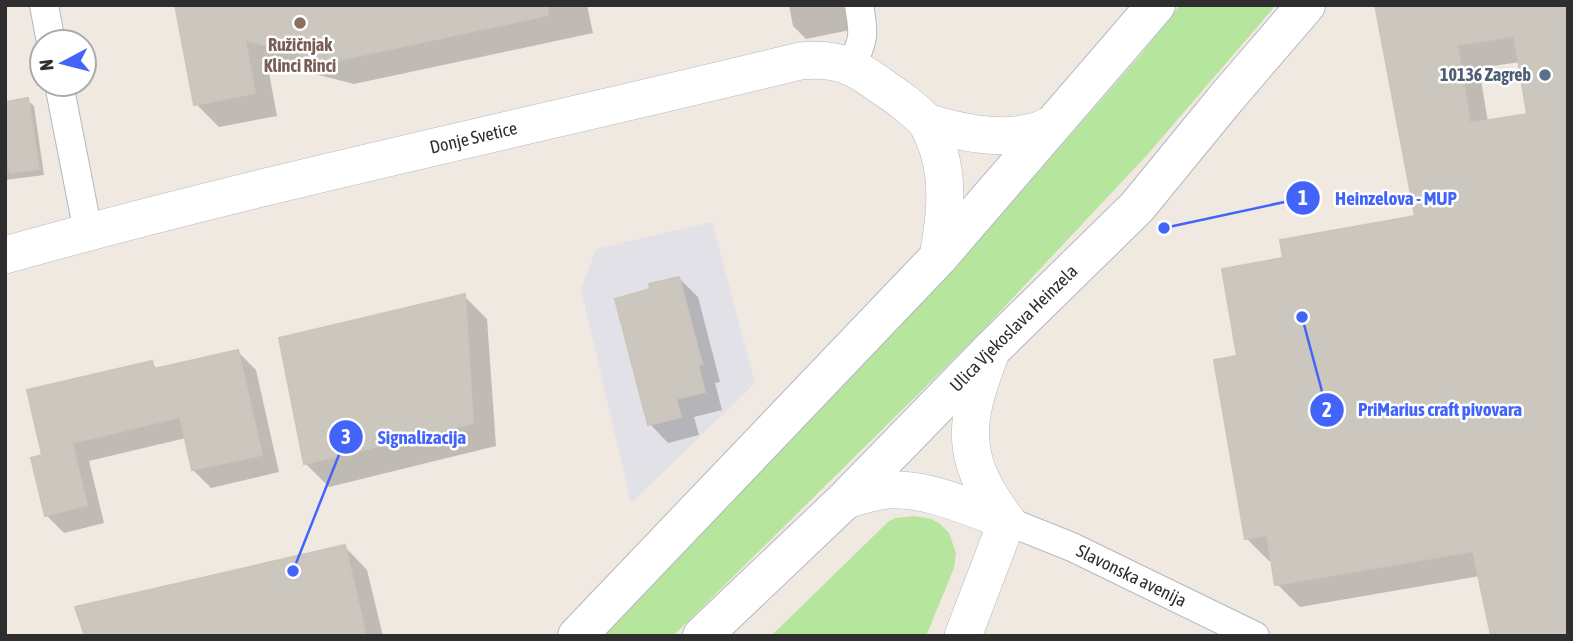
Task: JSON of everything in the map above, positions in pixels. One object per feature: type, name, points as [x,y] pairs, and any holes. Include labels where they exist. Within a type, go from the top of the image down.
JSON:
[{"type":"main road","points":[[576,636],[938,258],[1156,5]]},
{"type":"main road","name":"Ulica Vjekoslava Heinzela","points":[[702,636],[845,500],[992,349],[1137,207],[1306,5]]},
{"type":"street","points":[[44,5],[48,28]]},
{"type":"street","points":[[850,66],[862,41],[863,22],[859,5]]},
{"type":"street","name":"Donje Svetice","points":[[5,255],[253,190],[800,61],[834,60],[850,66],[868,75],[926,122]]},
{"type":"street","points":[[62,98],[88,232]]},
{"type":"street","points":[[926,122],[954,130],[993,135],[1032,132],[1053,124]]},
{"type":"street","points":[[926,122],[936,142],[943,166],[945,210],[938,258]]},
{"type":"street","points":[[992,349],[976,394],[969,435],[979,476],[1007,521]]},
{"type":"street","points":[[845,500],[885,490],[915,491],[1007,521]]},
{"type":"street","points":[[962,636],[1007,521]]},
{"type":"street","name":"Slavonska avenija","points":[[1007,521],[1072,547],[1255,636]]},
{"type":"shaded area","points":[[712,222],[755,383],[631,503],[581,289],[596,249]]},
{"type":"green space","points":[[1180,5],[1276,5],[1147,155],[978,335],[673,636],[595,636],[995,222],[1142,53]]},
{"type":"green space","points":[[914,516],[939,523],[949,533],[956,553],[954,568],[926,636],[771,636],[889,521]]},
{"type":"building","points":[[175,5],[547,5],[548,15],[330,62],[245,40],[255,93],[194,105]]},
{"type":"building","points":[[1375,5],[1568,5],[1568,636],[1491,636],[1473,551],[1275,585],[1267,535],[1245,539],[1214,360],[1237,356],[1222,269],[1283,258],[1280,240],[1415,216]],"holes":[[[1514,36],[1527,114],[1470,123],[1457,45]]]},
{"type":"building","points":[[28,98],[39,169],[10,173],[5,144],[5,102]]},
{"type":"building","points":[[679,277],[702,364],[698,365],[705,392],[676,399],[681,417],[648,425],[615,299],[650,289],[649,284]]},
{"type":"building","points":[[465,294],[473,423],[304,464],[279,338]]},
{"type":"building","points":[[238,350],[262,455],[192,470],[180,417],[72,443],[87,505],[45,516],[31,458],[42,455],[27,390],[152,361],[154,369]]},
{"type":"building","points":[[345,545],[366,636],[85,636],[75,607]]},
{"type":"place","name":"Ružičnjak Klinci Rinci","points":[[300,23]]},
{"type":"place","name":"10136 Zagreb","points":[[1545,75]]},
{"type":"place","name":"Heinzelova - MUP","points":[[1164,228]]},
{"type":"place","name":"PriMarius craft pivovara","points":[[1302,317]]},
{"type":"place","name":"Signalizacija","points":[[293,571]]}]
